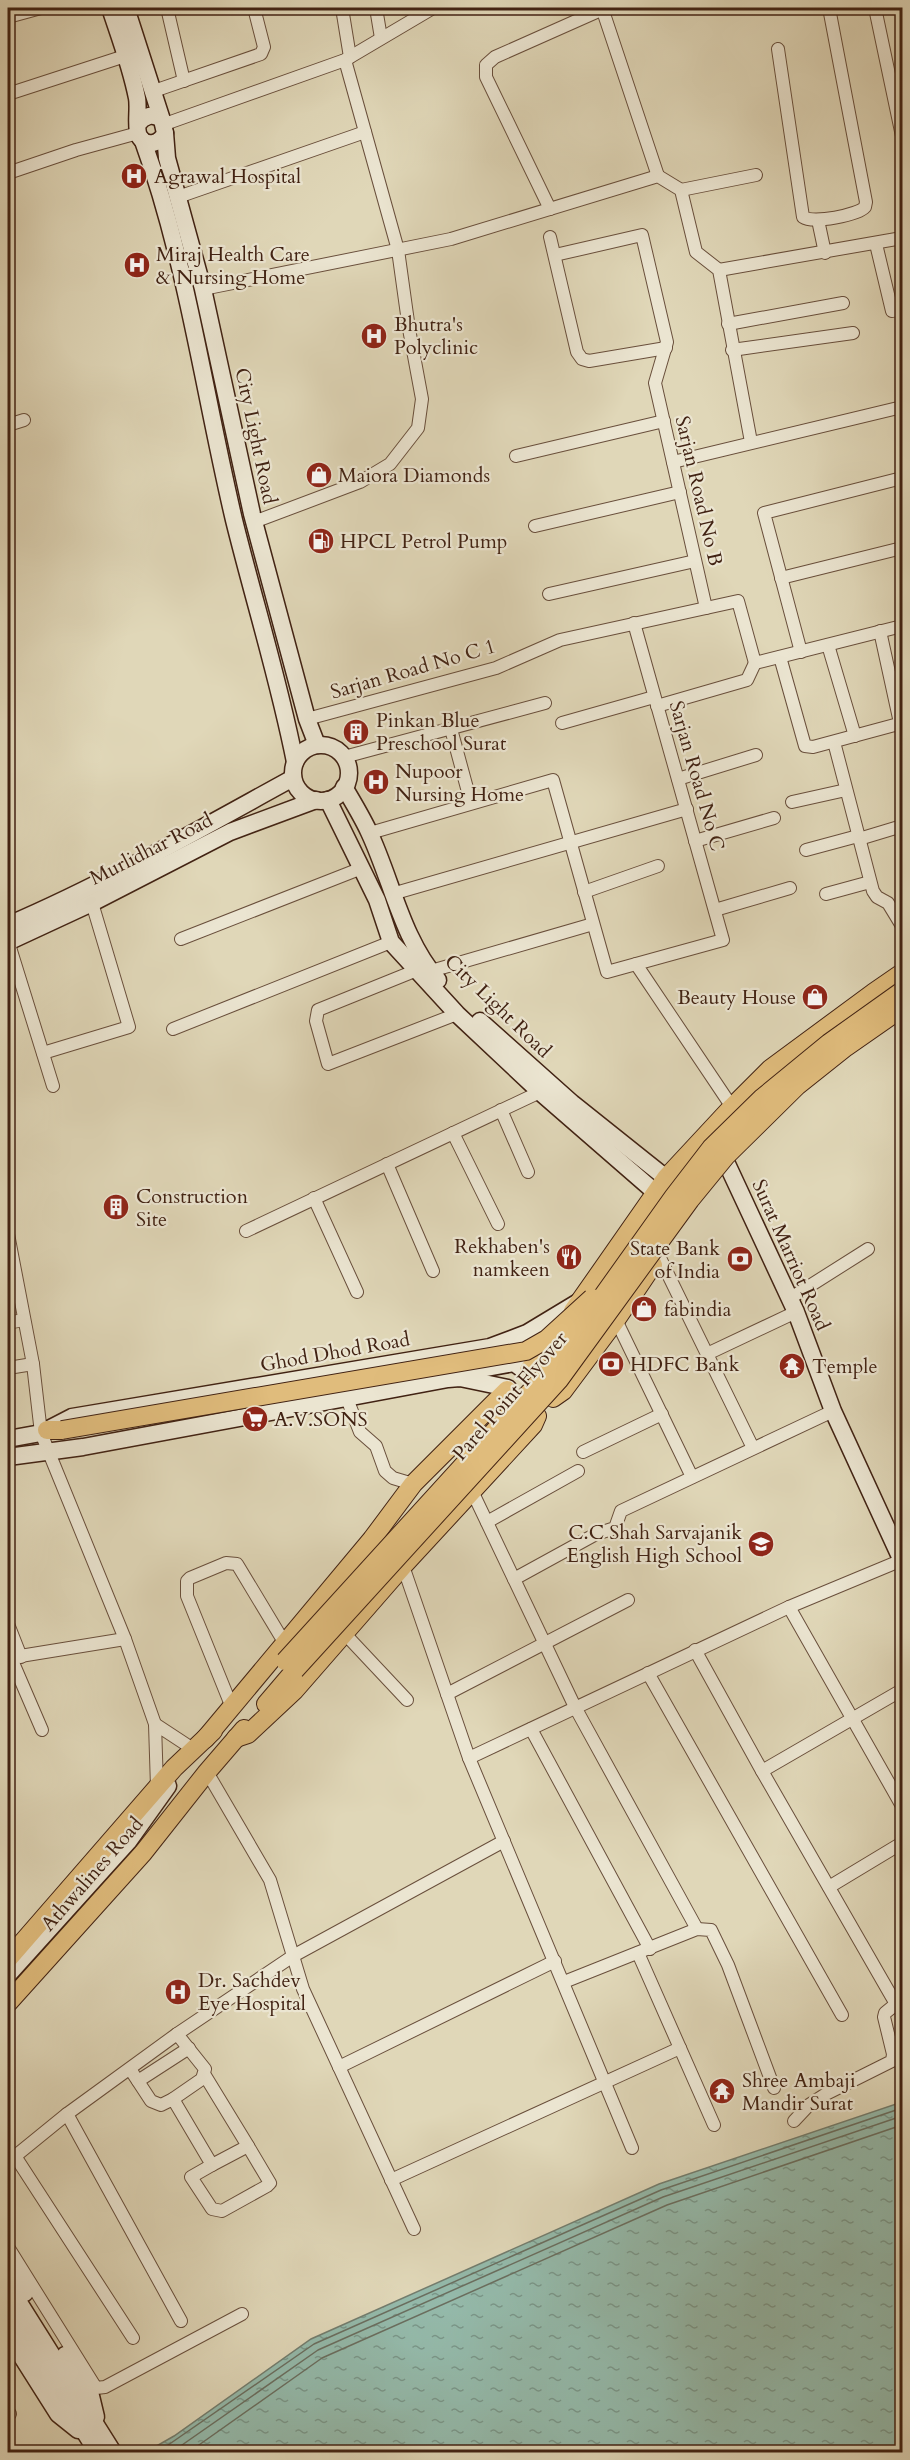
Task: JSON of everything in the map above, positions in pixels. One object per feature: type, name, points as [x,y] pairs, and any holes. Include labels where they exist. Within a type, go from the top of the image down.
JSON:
[{"type":"main road","points":[[110,8],[137,102],[140,133],[186,289],[234,519],[287,718],[294,770],[301,792],[322,800],[334,797],[344,787],[348,772],[344,757],[332,747],[317,746],[304,751],[294,770]]},
{"type":"main road","name":"City Light Road","points":[[126,8],[164,126],[167,158],[203,289],[254,522],[307,719],[317,746]]},
{"type":"main road","points":[[149,115],[164,126],[156,142],[140,133],[149,115]]},
{"type":"main road","name":"Murlidhar Road","points":[[8,936],[44,910],[166,848],[294,770]]},
{"type":"main road","name":"City Light Road","points":[[344,787],[370,833],[392,894],[424,970],[660,1185]]},
{"type":"main road","points":[[322,800],[362,868],[391,942],[424,970],[457,1014],[540,1092],[693,1210]]},
{"type":"main road","name":"Murlidhar Road","points":[[8,936],[92,903],[230,832],[322,800]]},
{"type":"main road","points":[[199,1744],[372,1539],[413,1484],[508,1389],[515,1376],[527,1370],[580,1301],[660,1185],[770,1069],[903,973]]},
{"type":"main road","name":"Parel Point Flyover","points":[[207,1772],[236,1738],[290,1666],[550,1370],[711,1148],[762,1098],[829,1043],[903,991]]},
{"type":"main road","name":"Parel Point Flyover","points":[[199,1744],[290,1666],[559,1380],[690,1200],[726,1156],[797,1086],[846,1047],[903,1008]]},
{"type":"main road","points":[[553,1398],[563,1391],[727,1164],[776,1115],[820,1076],[903,1016]]},
{"type":"main road","name":"Surat Marriot Road","points":[[727,1164],[793,1306],[833,1411],[897,1535],[902,1561]]},
{"type":"main road","points":[[8,1439],[526,1350],[547,1339],[616,1277]]},
{"type":"main road","points":[[580,1301],[619,1315]]},
{"type":"main road","name":"Ghod Dhod Road","points":[[50,1431],[72,1417],[490,1347],[527,1333],[580,1301]]},
{"type":"main road","points":[[8,1457],[83,1447],[346,1396],[456,1379],[481,1369],[514,1363],[527,1370],[537,1371],[549,1379],[553,1386],[553,1398],[549,1407],[537,1416],[533,1425],[403,1566],[294,1691],[248,1734],[236,1738]]},
{"type":"main road","points":[[456,1379],[508,1389]]},
{"type":"main road","points":[[508,1389],[510,1405],[515,1411],[522,1415],[537,1416]]},
{"type":"main road","name":"Athwalines Road","points":[[8,1959],[157,1787],[199,1744]]},
{"type":"main road","points":[[8,1975],[128,1842],[176,1774],[178,1764]]},
{"type":"main road","name":"Athwalines Road","points":[[8,2002],[143,1853],[207,1772]]},
{"type":"main road","points":[[8,2266],[91,2396],[94,2439]]},
{"type":"main road","points":[[8,2284],[94,2439]]},
{"type":"main road","points":[[8,2309],[94,2439]]},
{"type":"main road","points":[[8,2335],[58,2414],[112,2452]]},
{"type":"street","points":[[8,17],[41,8]]},
{"type":"street","points":[[167,8],[184,81]]},
{"type":"street","points":[[154,91],[261,54],[264,47],[254,8]]},
{"type":"street","points":[[254,522],[360,482],[390,464],[418,428],[422,399],[398,250],[347,58],[342,8]]},
{"type":"street","points":[[376,8],[381,38]]},
{"type":"street","points":[[164,126],[347,58],[433,8]]},
{"type":"street","points":[[550,209],[486,77],[486,65],[495,57],[603,8],[658,176],[681,190],[756,175]]},
{"type":"street","points":[[778,49],[802,213],[806,220],[818,220],[859,212],[865,207],[829,8]]},
{"type":"street","points":[[875,8],[903,136]]},
{"type":"street","points":[[8,94],[125,56]]},
{"type":"street","points":[[178,197],[365,132]]},
{"type":"street","points":[[8,173],[76,150],[140,133]]},
{"type":"street","points":[[203,289],[451,239],[658,176]]},
{"type":"street","points":[[681,190],[696,252],[719,270],[732,350],[751,442]]},
{"type":"street","points":[[818,220],[825,253]]},
{"type":"street","points":[[550,237],[578,352],[582,358],[589,361],[666,348],[666,336],[642,235],[555,255]]},
{"type":"street","points":[[719,270],[903,238]]},
{"type":"street","points":[[876,244],[898,310]]},
{"type":"street","points":[[728,324],[843,303]]},
{"type":"street","points":[[732,350],[853,333]]},
{"type":"street","name":"Sarjan Road No B","points":[[666,348],[656,372],[655,382],[706,608]]},
{"type":"street","points":[[673,462],[903,407]]},
{"type":"street","points":[[8,425],[24,420]]},
{"type":"street","points":[[516,456],[664,421]]},
{"type":"street","points":[[801,652],[764,513],[903,478]]},
{"type":"street","points":[[535,526],[680,492]]},
{"type":"street","points":[[781,578],[903,548]]},
{"type":"street","points":[[549,594],[695,561]]},
{"type":"street","name":"Sarjan Road No C 1","points":[[307,719],[495,668],[560,640],[738,601],[755,663]]},
{"type":"street","name":"Sarjan Road No C","points":[[634,623],[723,940],[636,964]]},
{"type":"street","points":[[562,723],[747,680],[755,663],[903,626]]},
{"type":"street","points":[[780,657],[803,742],[809,748],[902,726],[880,631]]},
{"type":"street","points":[[828,645],[855,736]]},
{"type":"street","points":[[344,757],[545,703]]},
{"type":"street","points":[[451,729],[471,803]]},
{"type":"street","points":[[834,742],[874,895],[888,903],[903,926]]},
{"type":"street","points":[[678,779],[756,755]]},
{"type":"street","points":[[370,833],[553,780],[569,844],[607,972],[636,964],[732,1107]]},
{"type":"street","points":[[792,802],[846,790]]},
{"type":"street","points":[[392,894],[687,809]]},
{"type":"street","points":[[695,841],[774,818]]},
{"type":"street","points":[[806,850],[903,826]]},
{"type":"street","points":[[584,892],[658,866]]},
{"type":"street","points":[[181,939],[362,868]]},
{"type":"street","points":[[826,894],[870,882]]},
{"type":"street","points":[[715,910],[790,888]]},
{"type":"street","points":[[43,1053],[129,1027],[92,903]]},
{"type":"street","points":[[457,1014],[328,1064],[316,1021],[318,1010],[424,970],[593,924]]},
{"type":"street","points":[[8,936],[53,1086]]},
{"type":"street","points":[[173,1029],[391,942]]},
{"type":"street","points":[[246,1231],[540,1092]]},
{"type":"street","points":[[501,1110],[528,1172]]},
{"type":"street","points":[[453,1133],[498,1224]]},
{"type":"street","points":[[387,1164],[433,1271]]},
{"type":"street","points":[[314,1198],[357,1292]]},
{"type":"street","points":[[8,1234],[23,1320],[50,1431],[48,1451],[125,1639],[155,1724],[157,1787]]},
{"type":"street","points":[[707,1354],[793,1306],[868,1249]]},
{"type":"street","points":[[659,1256],[753,1448]]},
{"type":"street","points":[[619,1315],[662,1414],[693,1477]]},
{"type":"street","points":[[8,1323],[23,1320]]},
{"type":"street","points":[[8,1368],[33,1364]]},
{"type":"street","points":[[346,1396],[360,1432],[376,1446],[389,1475],[413,1484]]},
{"type":"street","points":[[514,1579],[596,1534],[615,1528],[621,1511],[833,1411]]},
{"type":"street","points":[[583,1452],[662,1414]]},
{"type":"street","points":[[487,1522],[578,1471]]},
{"type":"street","points":[[472,1491],[575,1707],[697,1929]]},
{"type":"street","points":[[372,1539],[403,1566],[469,1758],[632,2148]]},
{"type":"street","points":[[469,1758],[789,1606],[902,1561]]},
{"type":"street","points":[[231,1705],[187,1596],[187,1581],[226,1563],[235,1563],[241,1568],[284,1642]]},
{"type":"street","points":[[447,1694],[628,1600]]},
{"type":"street","points":[[789,1606],[903,1806]]},
{"type":"street","points":[[8,1624],[13,1657],[42,1730]]},
{"type":"street","points":[[345,1634],[407,1700]]},
{"type":"street","points":[[13,1657],[125,1639]]},
{"type":"street","points":[[695,1650],[829,1887],[899,2002],[885,2013],[884,2017],[893,2054],[892,2061],[826,2094],[809,2105],[794,2121]]},
{"type":"street","points":[[648,1673],[842,2014]]},
{"type":"street","points":[[762,1771],[903,1690]]},
{"type":"street","points":[[155,1724],[199,1744]]},
{"type":"street","points":[[531,1729],[644,1951],[680,2048],[714,2125]]},
{"type":"street","points":[[207,1772],[270,1880],[303,1989],[414,2229]]},
{"type":"street","points":[[133,2338],[11,2159],[67,2114],[177,2034],[293,1956],[504,1841]]},
{"type":"street","points":[[829,1887],[903,1843]]},
{"type":"street","points":[[564,1982],[697,1929],[711,1930],[728,1965],[774,2088]]},
{"type":"street","points":[[339,2067],[555,1961]]},
{"type":"street","points":[[177,2034],[202,2064],[204,2074],[248,2146],[270,2183],[267,2187],[222,2211],[212,2209],[191,2177],[248,2146]]},
{"type":"street","points":[[138,2081],[189,2048]]},
{"type":"street","points":[[391,2180],[680,2048]]},
{"type":"street","points":[[130,2068],[151,2101],[156,2104],[173,2099],[202,2079],[204,2074]]},
{"type":"street","points":[[173,2099],[212,2165]]},
{"type":"street","points":[[67,2114],[181,2321]]},
{"type":"street","points":[[8,2247],[96,2388],[105,2386],[242,2314]]},
{"type":"water","points":[[902,2102],[902,2452],[146,2452],[174,2436],[311,2339],[659,2184]]},
{"type":"place","name":"Agrawal Hospital","points":[[134,176]]},
{"type":"place","name":"Miraj Health Care & Nursing Home","points":[[137,265]]},
{"type":"place","name":"Bhutra's Polyclinic","points":[[374,336]]},
{"type":"place","name":"Maiora Diamonds","points":[[319,475]]},
{"type":"place","name":"HPCL Petrol Pump","points":[[321,541]]},
{"type":"place","name":"Pinkan Blue Preschool Surat","points":[[356,732]]},
{"type":"place","name":"Nupoor Nursing Home","points":[[376,782]]},
{"type":"place","name":"Beauty House","points":[[815,997]]},
{"type":"place","name":"Construction Site","points":[[116,1207]]},
{"type":"place","name":"Rekhaben's namkeen","points":[[569,1257]]},
{"type":"place","name":"State Bank of India","points":[[740,1259]]},
{"type":"place","name":"fabindia","points":[[644,1309]]},
{"type":"place","name":"HDFC Bank","points":[[611,1364]]},
{"type":"place","name":"Temple","points":[[792,1366]]},
{"type":"place","name":"A.V.SONS","points":[[255,1419]]},
{"type":"place","name":"C.C Shah Sarvajanik English High School","points":[[761,1544]]},
{"type":"place","name":"Dr. Sachdev Eye Hospital","points":[[178,1992]]},
{"type":"place","name":"Shree Ambaji Mandir Surat","points":[[722,2091]]}]
